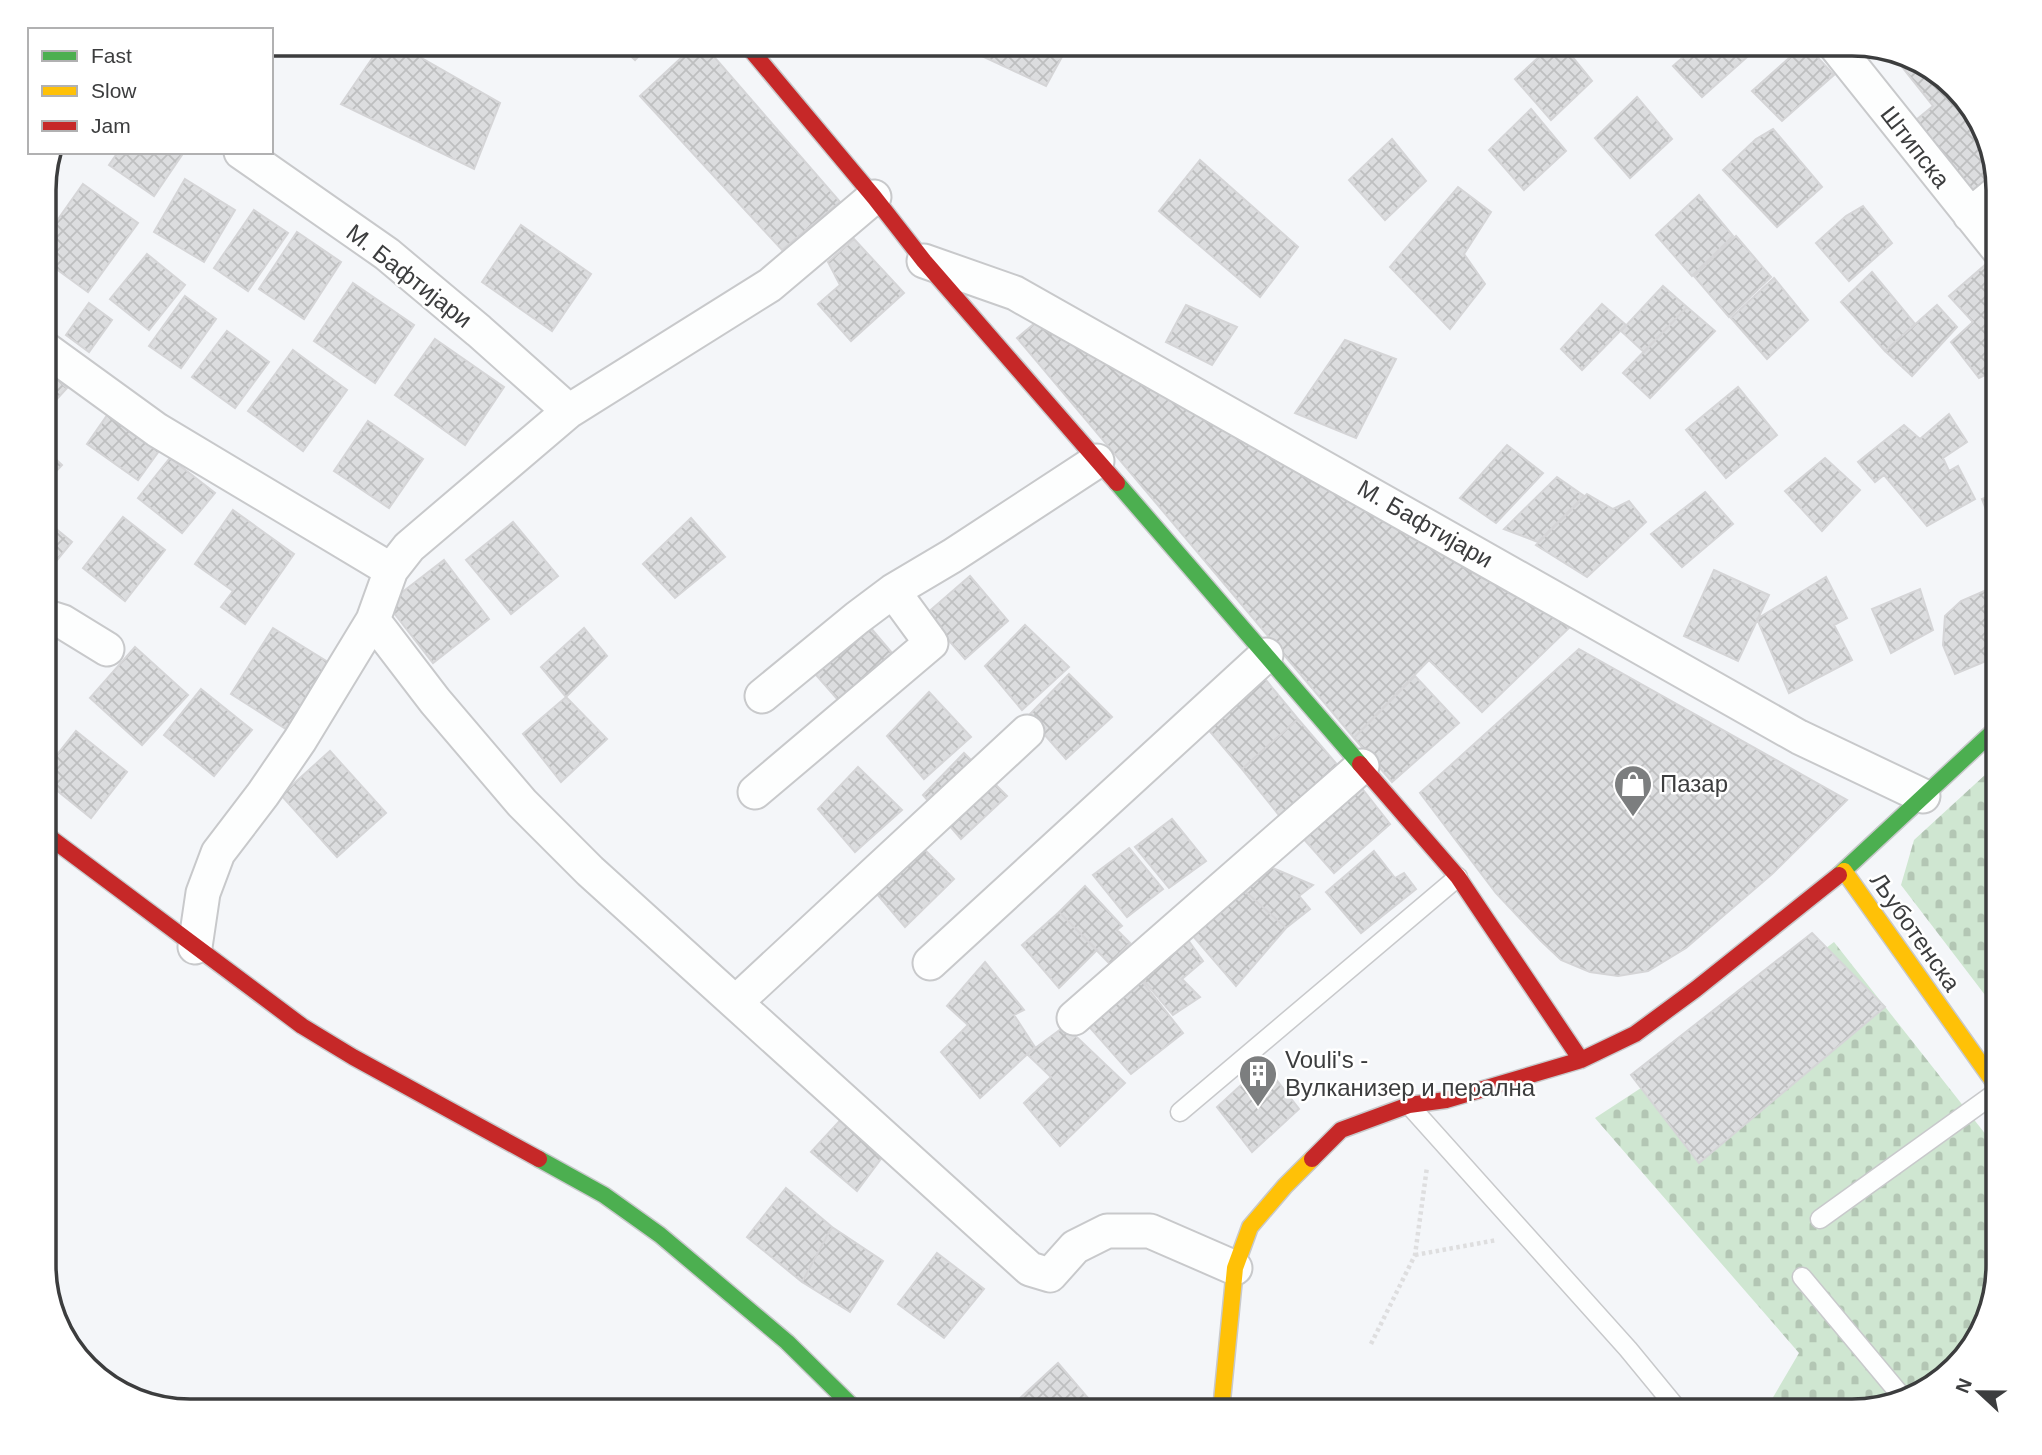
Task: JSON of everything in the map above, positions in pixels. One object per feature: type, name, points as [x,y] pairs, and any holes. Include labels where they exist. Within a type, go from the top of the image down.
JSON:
[{"type":"main road","points":[[756,56],[924,261],[1458,877],[1581,1060]]},
{"type":"main road","points":[[1222,1399],[1235,1268],[1250,1227],[1285,1186],[1341,1130],[1409,1105],[1446,1100],[1581,1060],[1635,1034],[1844,871],[1986,738]]},
{"type":"main road","points":[[56,842],[302,1026],[353,1057],[604,1195],[660,1235],[787,1342],[845,1399]]},
{"type":"main road","name":"Љуботенска","points":[[1844,871],[1986,1073]]},
{"type":"street","name":"Штипска","points":[[1844,56],[1986,234]]},
{"type":"street","name":"М. Бафтијари","points":[[244,154],[387,254],[569,411]]},
{"type":"street","points":[[195,947],[203,893],[218,853],[300,740],[373,620],[391,570],[409,547],[569,411],[770,285],[874,197]]},
{"type":"street","points":[[1970,215],[1986,202]]},
{"type":"street","name":"М. Бафтијари","points":[[924,261],[1015,293],[1799,737],[1923,796]]},
{"type":"street","points":[[56,357],[157,429],[391,570]]},
{"type":"street","points":[[762,696],[893,591],[952,556],[1097,461]]},
{"type":"street","points":[[755,792],[931,643],[893,591]]},
{"type":"street","points":[[56,619],[107,649]]},
{"type":"street","points":[[373,620],[435,701],[522,803],[590,871],[1030,1269],[1050,1275],[1075,1247],[1107,1231],[1150,1230],[1235,1268]]},
{"type":"street","points":[[930,963],[1266,655]]},
{"type":"street","points":[[736,1002],[1027,732]]},
{"type":"street","points":[[1074,1018],[1362,766]]},
{"type":"lane","points":[[1180,1112],[1458,877]]},
{"type":"lane","points":[[1820,1220],[1986,1099]]},
{"type":"lane","points":[[1409,1105],[1671,1399]]},
{"type":"lane","points":[[1802,1278],[1897,1391]]},
{"type":"path","points":[[1371,1344],[1415,1255],[1433,1131]]},
{"type":"path","points":[[1415,1255],[1525,1234]]},
{"type":"green space","points":[[1986,774],[1986,996],[1901,885],[1914,840]]},
{"type":"green space","points":[[1834,942],[1986,1135],[1986,1273],[1979,1308],[1968,1332],[1949,1357],[1944,1357],[1944,1362],[1919,1381],[1895,1392],[1852,1399],[1772,1399],[1799,1353],[1595,1118],[1644,1086]]},
{"type":"building","points":[[374,56],[418,56],[500,103],[474,169],[341,104]]},
{"type":"building","points":[[683,56],[713,56],[840,202],[782,250],[640,96]]},
{"type":"building","points":[[982,56],[1062,56],[1046,86]]},
{"type":"building","points":[[1540,56],[1572,56],[1592,81],[1551,120],[1515,79]]},
{"type":"building","points":[[1684,56],[1748,56],[1702,97],[1673,66]]},
{"type":"building","points":[[1791,56],[1816,56],[1834,75],[1782,121],[1752,91]]},
{"type":"building","points":[[1901,65],[1919,74],[1947,95],[1968,123],[1979,147],[1986,182],[1986,191],[1971,202],[1910,125],[1933,106]]},
{"type":"building","points":[[1637,97],[1672,139],[1630,178],[1595,138]]},
{"type":"building","points":[[1531,109],[1566,151],[1524,190],[1489,150]]},
{"type":"building","points":[[1773,129],[1822,187],[1777,227],[1723,170],[1756,139]]},
{"type":"building","points":[[1392,139],[1426,181],[1385,220],[1349,180]]},
{"type":"building","points":[[117,154],[183,154],[154,196],[109,165]]},
{"type":"building","points":[[1200,160],[1298,247],[1260,297],[1159,211]]},
{"type":"building","points":[[185,179],[235,210],[204,262],[154,232]]},
{"type":"building","points":[[83,184],[138,223],[88,292],[56,269],[56,222]]},
{"type":"building","points":[[1458,187],[1491,212],[1464,254],[1485,284],[1450,329],[1390,267]]},
{"type":"building","points":[[1699,195],[1733,236],[1692,276],[1656,235]]},
{"type":"building","points":[[1863,206],[1892,243],[1849,281],[1816,243],[1846,216]]},
{"type":"building","points":[[254,210],[288,233],[248,291],[214,268]]},
{"type":"building","points":[[521,225],[591,274],[552,331],[482,282]]},
{"type":"building","points":[[297,232],[341,262],[304,319],[259,289]]},
{"type":"building","points":[[1736,236],[1771,277],[1729,317],[1694,276]]},
{"type":"building","points":[[854,239],[904,293],[851,341],[818,304],[840,285],[828,262]]},
{"type":"building","points":[[147,254],[185,285],[149,330],[110,299]]},
{"type":"building","points":[[1986,266],[1986,374],[1979,378],[1951,342],[1973,322],[1949,296]]},
{"type":"building","points":[[1872,272],[1915,324],[1885,351],[1841,302]]},
{"type":"building","points":[[1774,278],[1808,320],[1767,359],[1731,318]]},
{"type":"building","points":[[353,283],[414,325],[375,383],[314,341]]},
{"type":"building","points":[[1663,286],[1687,307],[1644,352],[1621,331]]},
{"type":"building","points":[[185,296],[216,319],[181,368],[149,346]]},
{"type":"building","points":[[89,303],[112,320],[89,352],[66,335]]},
{"type":"building","points":[[1602,304],[1626,325],[1582,370],[1561,349]]},
{"type":"building","points":[[1186,305],[1237,327],[1212,365],[1166,342]]},
{"type":"building","points":[[1937,305],[1957,327],[1912,376],[1885,351]]},
{"type":"building","points":[[1687,307],[1715,331],[1650,398],[1623,373]]},
{"type":"building","points":[[1041,318],[1571,626],[1482,712],[1429,660],[1354,738],[1017,338]]},
{"type":"building","points":[[227,331],[269,362],[235,408],[192,377]]},
{"type":"building","points":[[435,339],[504,387],[465,445],[395,395]]},
{"type":"building","points":[[1345,340],[1396,359],[1356,438],[1295,413]]},
{"type":"building","points":[[293,350],[347,390],[303,451],[248,411]]},
{"type":"building","points":[[56,378],[67,388],[56,400]]},
{"type":"building","points":[[1738,387],[1777,435],[1726,478],[1686,430]]},
{"type":"building","points":[[108,414],[159,451],[138,480],[87,444]]},
{"type":"building","points":[[1949,414],[1967,442],[1943,458],[1949,471],[1958,466],[1975,499],[1927,526],[1884,475],[1875,482],[1858,462],[1904,425],[1920,439]]},
{"type":"building","points":[[368,421],[423,459],[389,508],[334,471]]},
{"type":"building","points":[[1507,445],[1543,473],[1496,523],[1460,498]]},
{"type":"building","points":[[170,458],[215,493],[182,533],[138,498]]},
{"type":"building","points":[[1825,458],[1860,490],[1822,531],[1785,491]]},
{"type":"building","points":[[56,459],[62,465],[56,471]]},
{"type":"building","points":[[1557,477],[1584,496],[1538,542],[1504,529]]},
{"type":"building","points":[[1705,492],[1733,524],[1682,567],[1651,534]]},
{"type":"building","points":[[1587,494],[1613,509],[1629,501],[1646,522],[1587,577],[1536,545]]},
{"type":"building","points":[[233,510],[294,554],[245,624],[221,607],[233,591],[195,564]]},
{"type":"building","points":[[123,517],[165,550],[125,601],[83,568]]},
{"type":"building","points":[[691,518],[725,557],[675,598],[643,564]]},
{"type":"building","points":[[513,522],[558,576],[511,614],[466,560]]},
{"type":"building","points":[[56,529],[72,542],[56,561]]},
{"type":"building","points":[[444,560],[489,619],[433,663],[387,604]]},
{"type":"building","points":[[1714,570],[1769,595],[1738,661],[1684,636]]},
{"type":"building","points":[[970,576],[1008,621],[965,659],[926,614]]},
{"type":"building","points":[[1826,577],[1847,618],[1834,625],[1852,660],[1789,693],[1757,619]]},
{"type":"building","points":[[1920,589],[1933,630],[1891,653],[1872,609]]},
{"type":"building","points":[[1986,590],[1986,661],[1955,674],[1943,645],[1945,616],[1961,601]]},
{"type":"building","points":[[864,620],[892,653],[839,701],[810,668]]},
{"type":"building","points":[[1025,625],[1069,667],[1022,710],[985,666]]},
{"type":"building","points":[[273,628],[328,662],[286,729],[231,694]]},
{"type":"building","points":[[584,628],[607,656],[566,697],[541,667]]},
{"type":"building","points":[[135,647],[188,695],[142,745],[90,698]]},
{"type":"building","name":"Пазар","points":[[1579,649],[1847,800],[1772,874],[1686,948],[1648,971],[1618,976],[1590,972],[1561,960],[1496,893],[1420,793]]},
{"type":"building","points":[[1256,668],[1298,719],[1242,769],[1201,721]]},
{"type":"building","points":[[1069,674],[1112,717],[1066,759],[1028,716]]},
{"type":"building","points":[[1415,676],[1459,723],[1392,782],[1354,738]]},
{"type":"building","points":[[201,689],[252,730],[214,776],[164,735]]},
{"type":"building","points":[[929,692],[971,737],[924,779],[887,736]]},
{"type":"building","points":[[566,697],[607,739],[561,782],[523,734]]},
{"type":"building","points":[[1298,719],[1340,768],[1282,819],[1242,769]]},
{"type":"building","points":[[76,731],[127,772],[91,818],[56,790],[56,756]]},
{"type":"building","points":[[330,751],[386,813],[337,857],[281,795]]},
{"type":"building","points":[[964,753],[1007,796],[961,839],[923,795]]},
{"type":"building","points":[[858,767],[902,810],[855,852],[818,809]]},
{"type":"building","points":[[1353,777],[1390,824],[1334,873],[1294,828]]},
{"type":"building","points":[[1172,819],[1206,861],[1169,888],[1135,847]]},
{"type":"building","points":[[913,838],[954,879],[905,927],[866,881]]},
{"type":"building","points":[[1129,848],[1163,889],[1127,917],[1093,875]]},
{"type":"building","points":[[1374,851],[1395,878],[1404,873],[1416,889],[1361,933],[1326,892]]},
{"type":"building","points":[[1261,863],[1313,885],[1299,896],[1310,909],[1286,928],[1237,884]]},
{"type":"building","points":[[1237,884],[1286,928],[1236,986],[1187,929]]},
{"type":"building","points":[[1085,886],[1122,926],[1117,930],[1130,943],[1110,964],[1059,912]]},
{"type":"building","points":[[1059,912],[1097,950],[1059,988],[1022,945]]},
{"type":"building","points":[[1181,930],[1203,961],[1182,979],[1200,997],[1173,1015],[1134,969]]},
{"type":"building","points":[[1812,933],[1885,1007],[1699,1163],[1631,1075]]},
{"type":"building","points":[[985,962],[1024,1010],[1014,1015],[1035,1047],[980,1098],[941,1052],[968,1025],[947,1006]]},
{"type":"building","points":[[1137,975],[1183,1033],[1131,1074],[1085,1022]]},
{"type":"building","points":[[1065,1026],[1125,1083],[1060,1146],[1024,1103],[1051,1077],[1027,1054]]},
{"type":"building","name":"Vouli's - Вулканизер и перална","points":[[1264,1064],[1299,1109],[1252,1152],[1217,1107]]},
{"type":"building","points":[[847,1113],[886,1152],[857,1191],[811,1152]]},
{"type":"building","points":[[786,1188],[832,1227],[802,1282],[747,1237]]},
{"type":"building","points":[[832,1227],[883,1261],[850,1312],[802,1282]]},
{"type":"building","points":[[937,1253],[984,1289],[944,1338],[898,1304]]},
{"type":"building","points":[[1058,1363],[1089,1399],[1019,1399]]},
{"type":"traffic: fast","points":[[1117,483],[1360,764]]},
{"type":"traffic: fast","points":[[1839,875],[1986,738]]},
{"type":"traffic: fast","points":[[539,1159],[604,1195],[660,1235],[787,1342],[845,1399]]},
{"type":"traffic: slow","points":[[1844,871],[1986,1071]]},
{"type":"traffic: slow","points":[[1222,1399],[1235,1268],[1250,1227],[1312,1159]]},
{"type":"traffic: jam","points":[[756,56],[924,261],[1117,483]]},
{"type":"traffic: jam","points":[[1360,764],[1458,877],[1581,1060]]},
{"type":"traffic: jam","points":[[56,842],[302,1026],[539,1159]]},
{"type":"traffic: jam","points":[[1312,1159],[1341,1130],[1409,1105],[1446,1100],[1581,1060],[1635,1034],[1839,875]]},
{"type":"place","name":"Пазар","points":[[1633,818]]},
{"type":"place","name":"Vouli's - Вулканизер и перална","points":[[1258,1108]]}]
